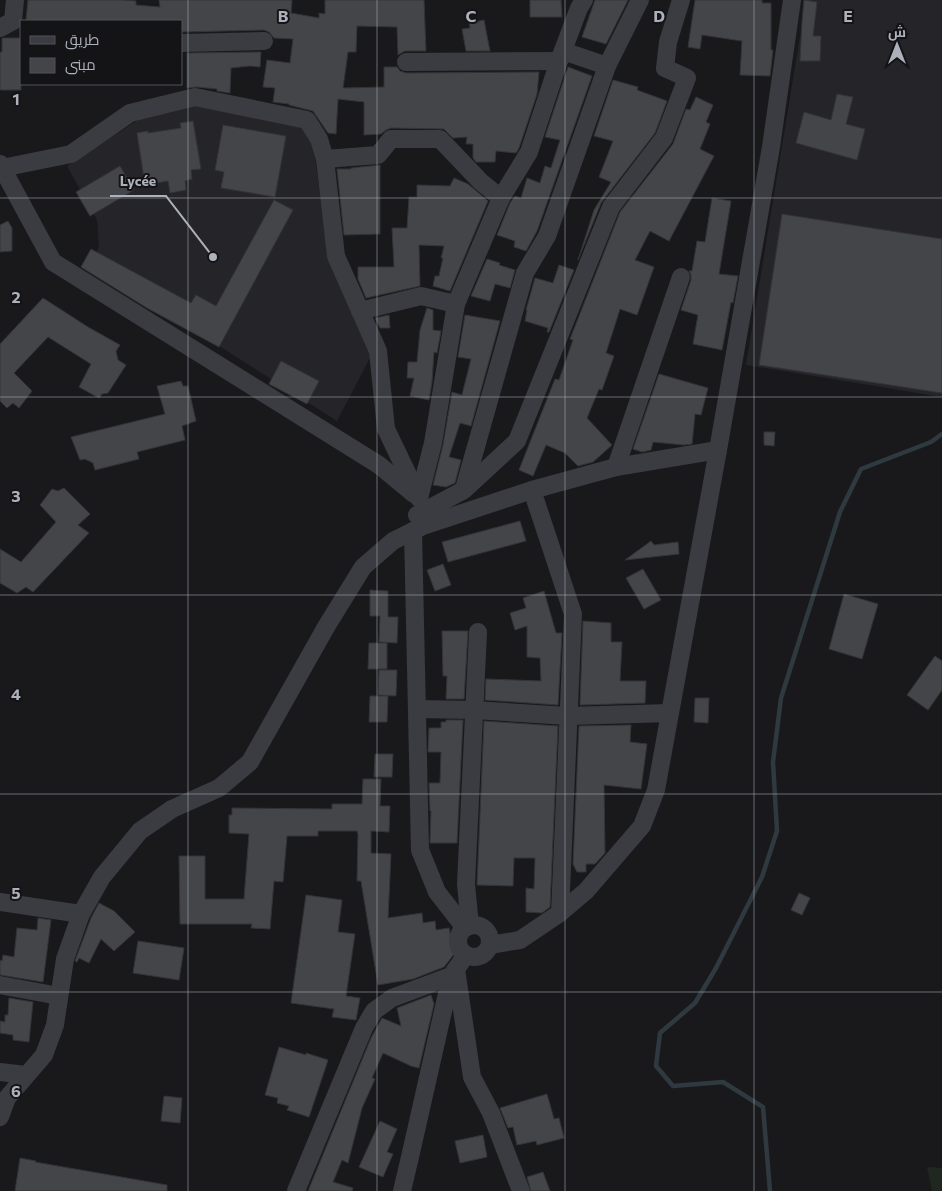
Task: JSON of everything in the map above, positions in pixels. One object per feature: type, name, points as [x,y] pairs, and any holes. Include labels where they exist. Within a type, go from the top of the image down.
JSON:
[{"type":"street","points":[[12,23],[15,0]]},
{"type":"street","points":[[467,927],[437,892],[420,850],[417,710],[418,518],[433,443],[456,304],[501,198],[529,152],[561,56],[579,8],[584,0]]},
{"type":"street","points":[[464,490],[525,273],[547,236],[608,66],[640,0]]},
{"type":"street","points":[[0,1117],[7,1098],[44,1055],[55,1025],[65,959],[81,914],[102,877],[140,831],[172,809],[219,788],[250,762],[326,627],[363,567],[418,518],[464,490],[517,441],[611,207],[664,138],[687,78],[665,68],[668,42],[681,0]]},
{"type":"street","points":[[490,944],[520,940],[560,913],[586,891],[642,826],[656,790],[771,147],[792,0]]},
{"type":"street","points":[[182,43],[264,41]]},
{"type":"street","points":[[406,62],[561,56],[608,66]]},
{"type":"street","points":[[195,96],[306,120],[318,140],[324,158],[336,256],[378,351],[386,429],[418,518],[379,465],[53,262],[1,166],[71,154],[130,112],[195,96]]},
{"type":"street","points":[[324,158],[378,155],[391,140],[440,140],[481,182],[501,198]]},
{"type":"street","points":[[616,467],[681,277]]},
{"type":"street","points":[[360,311],[421,296],[456,304]]},
{"type":"street","points":[[418,518],[616,467],[718,450]]},
{"type":"street","points":[[532,490],[573,614],[560,913]]},
{"type":"street","points":[[467,927],[480,926],[485,929],[490,939],[488,949],[481,956],[471,957],[466,955],[458,942],[459,937],[467,927],[466,884],[478,632]]},
{"type":"street","points":[[417,710],[474,710],[568,716],[670,713]]},
{"type":"street","points":[[0,902],[81,914]]},
{"type":"street","points":[[402,1191],[453,972],[466,955]]},
{"type":"street","points":[[296,1191],[364,1028],[374,1011],[392,998],[453,972]]},
{"type":"street","points":[[453,972],[472,1077],[491,1113],[521,1191]]},
{"type":"street","points":[[0,985],[59,996]]},
{"type":"street","points":[[0,1072],[26,1075]]},
{"type":"shaded area","points":[[806,0],[942,0],[942,397],[746,365]]},
{"type":"shaded area","points":[[194,100],[301,123],[313,140],[327,250],[371,356],[337,421],[92,265],[99,246],[97,220],[67,166],[141,118]]},
{"type":"shaded area","points":[[927,1167],[942,1168],[942,1191],[932,1191]]},
{"type":"building","points":[[28,0],[122,0],[136,1],[136,5],[160,7],[159,0],[292,0],[291,13],[319,18],[319,13],[325,14],[325,0],[424,0],[426,51],[405,51],[398,55],[397,27],[357,26],[356,52],[348,52],[343,88],[384,87],[384,67],[397,67],[400,71],[406,73],[539,72],[537,94],[516,153],[496,151],[495,162],[476,162],[473,158],[473,144],[466,144],[467,137],[453,138],[444,129],[391,128],[381,134],[364,135],[364,102],[338,99],[336,134],[328,133],[313,111],[289,104],[273,102],[275,88],[263,87],[267,60],[290,63],[293,39],[274,38],[269,32],[264,30],[182,32],[182,20],[26,20]]},
{"type":"building","points":[[530,0],[561,0],[562,17],[530,17]]},
{"type":"building","points":[[595,0],[628,0],[606,44],[582,37]]},
{"type":"building","points":[[695,0],[762,0],[762,3],[771,3],[771,50],[773,50],[770,76],[740,75],[742,41],[702,35],[700,49],[688,47]]},
{"type":"building","points":[[804,0],[817,2],[813,36],[821,36],[820,61],[800,61]]},
{"type":"building","points":[[484,20],[490,51],[466,51],[462,29],[470,28],[469,23]]},
{"type":"building","points":[[2,38],[20,38],[21,90],[0,90],[0,52],[2,52]]},
{"type":"building","points":[[261,52],[260,67],[231,68],[230,93],[217,91],[217,89],[187,88],[187,53]]},
{"type":"building","points":[[568,67],[592,76],[537,231],[526,251],[514,247],[515,241],[497,235],[510,203],[515,196],[521,198],[527,178],[540,183],[545,166],[551,168],[560,140],[545,137]]},
{"type":"building","points":[[613,80],[638,87],[637,90],[667,101],[655,133],[601,203],[578,260],[594,210],[611,182],[599,177],[613,141],[594,136]]},
{"type":"building","points":[[837,94],[853,97],[846,124],[865,129],[857,160],[796,143],[804,112],[831,120]]},
{"type":"building","points":[[696,97],[713,105],[706,122],[710,124],[700,149],[714,156],[669,241],[650,231],[635,260],[654,267],[637,315],[620,309],[606,353],[614,356],[602,390],[599,389],[587,418],[612,445],[593,462],[578,466],[565,453],[546,445],[533,476],[519,470],[555,379],[559,380],[573,340],[570,339],[620,212],[673,144],[686,109],[690,110]]},
{"type":"building","points":[[193,121],[201,169],[191,170],[192,179],[185,181],[186,190],[170,193],[168,181],[145,185],[137,133],[181,128],[180,123]]},
{"type":"building","points":[[223,125],[286,136],[275,197],[221,188],[224,172],[215,170]]},
{"type":"building","points":[[380,165],[380,234],[344,235],[337,169]]},
{"type":"building","points":[[120,166],[134,190],[90,216],[76,192]]},
{"type":"building","points":[[454,178],[468,184],[488,201],[450,291],[433,286],[435,276],[439,276],[444,246],[419,245],[420,286],[366,298],[358,279],[358,267],[394,267],[392,228],[407,228],[409,197],[417,197],[417,185],[450,186]]},
{"type":"building","points":[[712,198],[731,201],[719,274],[738,276],[722,350],[693,344],[698,315],[681,310],[691,280],[689,271],[692,271],[697,241],[705,242]]},
{"type":"building","points":[[274,200],[293,210],[219,347],[147,308],[81,267],[91,249],[191,303],[196,295],[216,306]]},
{"type":"building","points":[[782,214],[942,239],[942,393],[759,365]]},
{"type":"building","points":[[8,221],[12,228],[12,251],[0,252],[0,225]]},
{"type":"building","points":[[487,259],[515,270],[510,288],[495,284],[490,301],[471,296]]},
{"type":"building","points":[[559,265],[574,270],[549,332],[547,332],[548,328],[525,321],[526,310],[535,278],[553,283]]},
{"type":"building","points":[[43,298],[120,345],[116,351],[118,360],[126,365],[108,393],[102,394],[99,398],[79,387],[91,364],[48,337],[14,373],[32,391],[19,408],[13,403],[7,408],[0,401],[0,344]]},
{"type":"building","points":[[427,308],[433,310],[433,330],[441,331],[437,353],[434,352],[429,400],[410,396],[414,378],[407,378],[408,362],[417,362],[420,330]]},
{"type":"building","points":[[389,315],[390,328],[380,328],[375,318]]},
{"type":"building","points":[[465,315],[500,321],[471,426],[460,423],[449,457],[461,460],[455,483],[446,487],[433,485],[443,445],[452,392],[462,395],[471,359],[458,357]]},
{"type":"building","points":[[281,361],[319,381],[307,404],[269,384]]},
{"type":"building","points":[[659,374],[708,388],[701,415],[695,414],[692,444],[653,442],[651,450],[642,452],[633,449]]},
{"type":"building","points":[[181,381],[183,386],[188,386],[196,421],[182,426],[185,440],[137,452],[139,459],[95,470],[93,463],[85,459],[80,460],[71,437],[165,414],[157,386]]},
{"type":"building","points":[[764,432],[775,432],[774,446],[764,445]]},
{"type":"building","points":[[64,488],[90,514],[78,525],[89,533],[33,592],[26,587],[17,593],[0,583],[0,549],[21,562],[56,522],[40,505],[52,489],[58,491]]},
{"type":"building","points":[[520,521],[526,541],[448,562],[442,542]]},
{"type":"building","points":[[651,541],[654,545],[678,542],[679,554],[625,560]]},
{"type":"building","points":[[443,564],[451,585],[435,591],[427,570]]},
{"type":"building","points":[[643,569],[661,600],[644,609],[626,578]]},
{"type":"building","points":[[370,590],[388,591],[388,617],[398,617],[397,643],[379,642],[380,616],[370,616]]},
{"type":"building","points":[[544,591],[556,633],[562,633],[558,705],[485,700],[486,679],[541,681],[540,658],[527,657],[527,626],[515,630],[510,613],[526,608],[523,598]]},
{"type":"building","points":[[844,594],[878,604],[862,659],[829,649]]},
{"type":"building","points":[[583,621],[611,623],[611,642],[622,642],[620,681],[646,681],[645,703],[580,705]]},
{"type":"building","points":[[442,631],[468,631],[464,699],[446,699],[447,676],[443,676]]},
{"type":"building","points":[[369,643],[387,643],[387,669],[368,669]]},
{"type":"building","points":[[935,656],[942,661],[942,690],[928,710],[907,695]]},
{"type":"building","points":[[379,670],[397,670],[396,696],[378,695]]},
{"type":"building","points":[[370,696],[388,696],[387,722],[369,722]]},
{"type":"building","points":[[695,698],[709,698],[708,723],[694,722]]},
{"type":"building","points":[[446,720],[463,720],[457,843],[430,843],[431,811],[429,783],[440,783],[441,752],[428,752],[429,728],[441,728],[441,722],[446,722]]},
{"type":"building","points":[[484,721],[558,726],[550,907],[542,913],[526,912],[526,888],[534,889],[535,858],[514,858],[513,886],[477,885]]},
{"type":"building","points":[[631,725],[630,742],[647,744],[641,789],[604,785],[605,853],[595,864],[586,864],[586,872],[577,872],[573,864],[579,726]]},
{"type":"building","points":[[375,754],[393,754],[392,777],[374,777]]},
{"type":"building","points":[[363,779],[381,779],[380,806],[390,806],[389,832],[371,831],[371,853],[391,854],[388,918],[422,913],[423,923],[435,921],[436,930],[449,928],[454,954],[444,967],[413,979],[378,985],[361,881],[357,881],[357,831],[318,831],[318,836],[287,836],[283,882],[274,881],[270,929],[251,928],[252,924],[180,924],[179,856],[205,856],[205,899],[244,899],[249,834],[229,833],[229,815],[232,815],[232,808],[332,809],[332,804],[362,804]]},
{"type":"building","points":[[799,893],[810,898],[802,915],[791,910]]},
{"type":"building","points":[[306,895],[342,900],[338,932],[355,934],[346,996],[360,998],[356,1020],[332,1017],[334,1009],[291,1003]]},
{"type":"building","points":[[99,903],[114,911],[135,932],[114,951],[101,939],[89,963],[79,958],[77,962],[75,961],[91,918]]},
{"type":"building","points":[[38,918],[51,920],[43,982],[0,975],[0,960],[2,961],[3,955],[14,957],[17,928],[37,930]]},
{"type":"building","points":[[138,941],[184,948],[179,980],[133,973]]},
{"type":"building","points":[[431,995],[434,1004],[419,1068],[383,1053],[372,1078],[375,1079],[362,1108],[348,1163],[342,1160],[333,1182],[353,1188],[352,1191],[308,1191],[371,1038],[382,1018],[401,1026],[397,1008]]},
{"type":"building","points":[[9,998],[33,1002],[29,1042],[13,1040],[13,1035],[0,1033],[0,1021],[5,1022],[5,1015],[8,1015]]},
{"type":"building","points":[[279,1047],[328,1060],[309,1117],[287,1110],[289,1106],[277,1103],[278,1098],[265,1095]]},
{"type":"building","points":[[547,1094],[554,1119],[559,1118],[564,1138],[537,1145],[536,1141],[517,1145],[513,1127],[508,1128],[500,1108]]},
{"type":"building","points":[[164,1096],[182,1098],[180,1123],[161,1121]]},
{"type":"building","points":[[380,1121],[397,1129],[387,1152],[393,1154],[383,1177],[359,1167]]},
{"type":"building","points":[[483,1135],[487,1157],[460,1163],[455,1141]]},
{"type":"building","points":[[20,1158],[167,1185],[167,1191],[15,1191]]},
{"type":"building","points":[[543,1172],[550,1191],[531,1191],[527,1177]]},
{"type":"waterway","points":[[770,1191],[763,1107],[723,1082],[673,1086],[656,1066],[660,1033],[695,1003],[716,968],[762,877],[777,831],[773,762],[781,698],[840,512],[861,469],[931,442],[942,434]]},
{"type":"place","name":"Lycée","points":[[213,257]]}]
